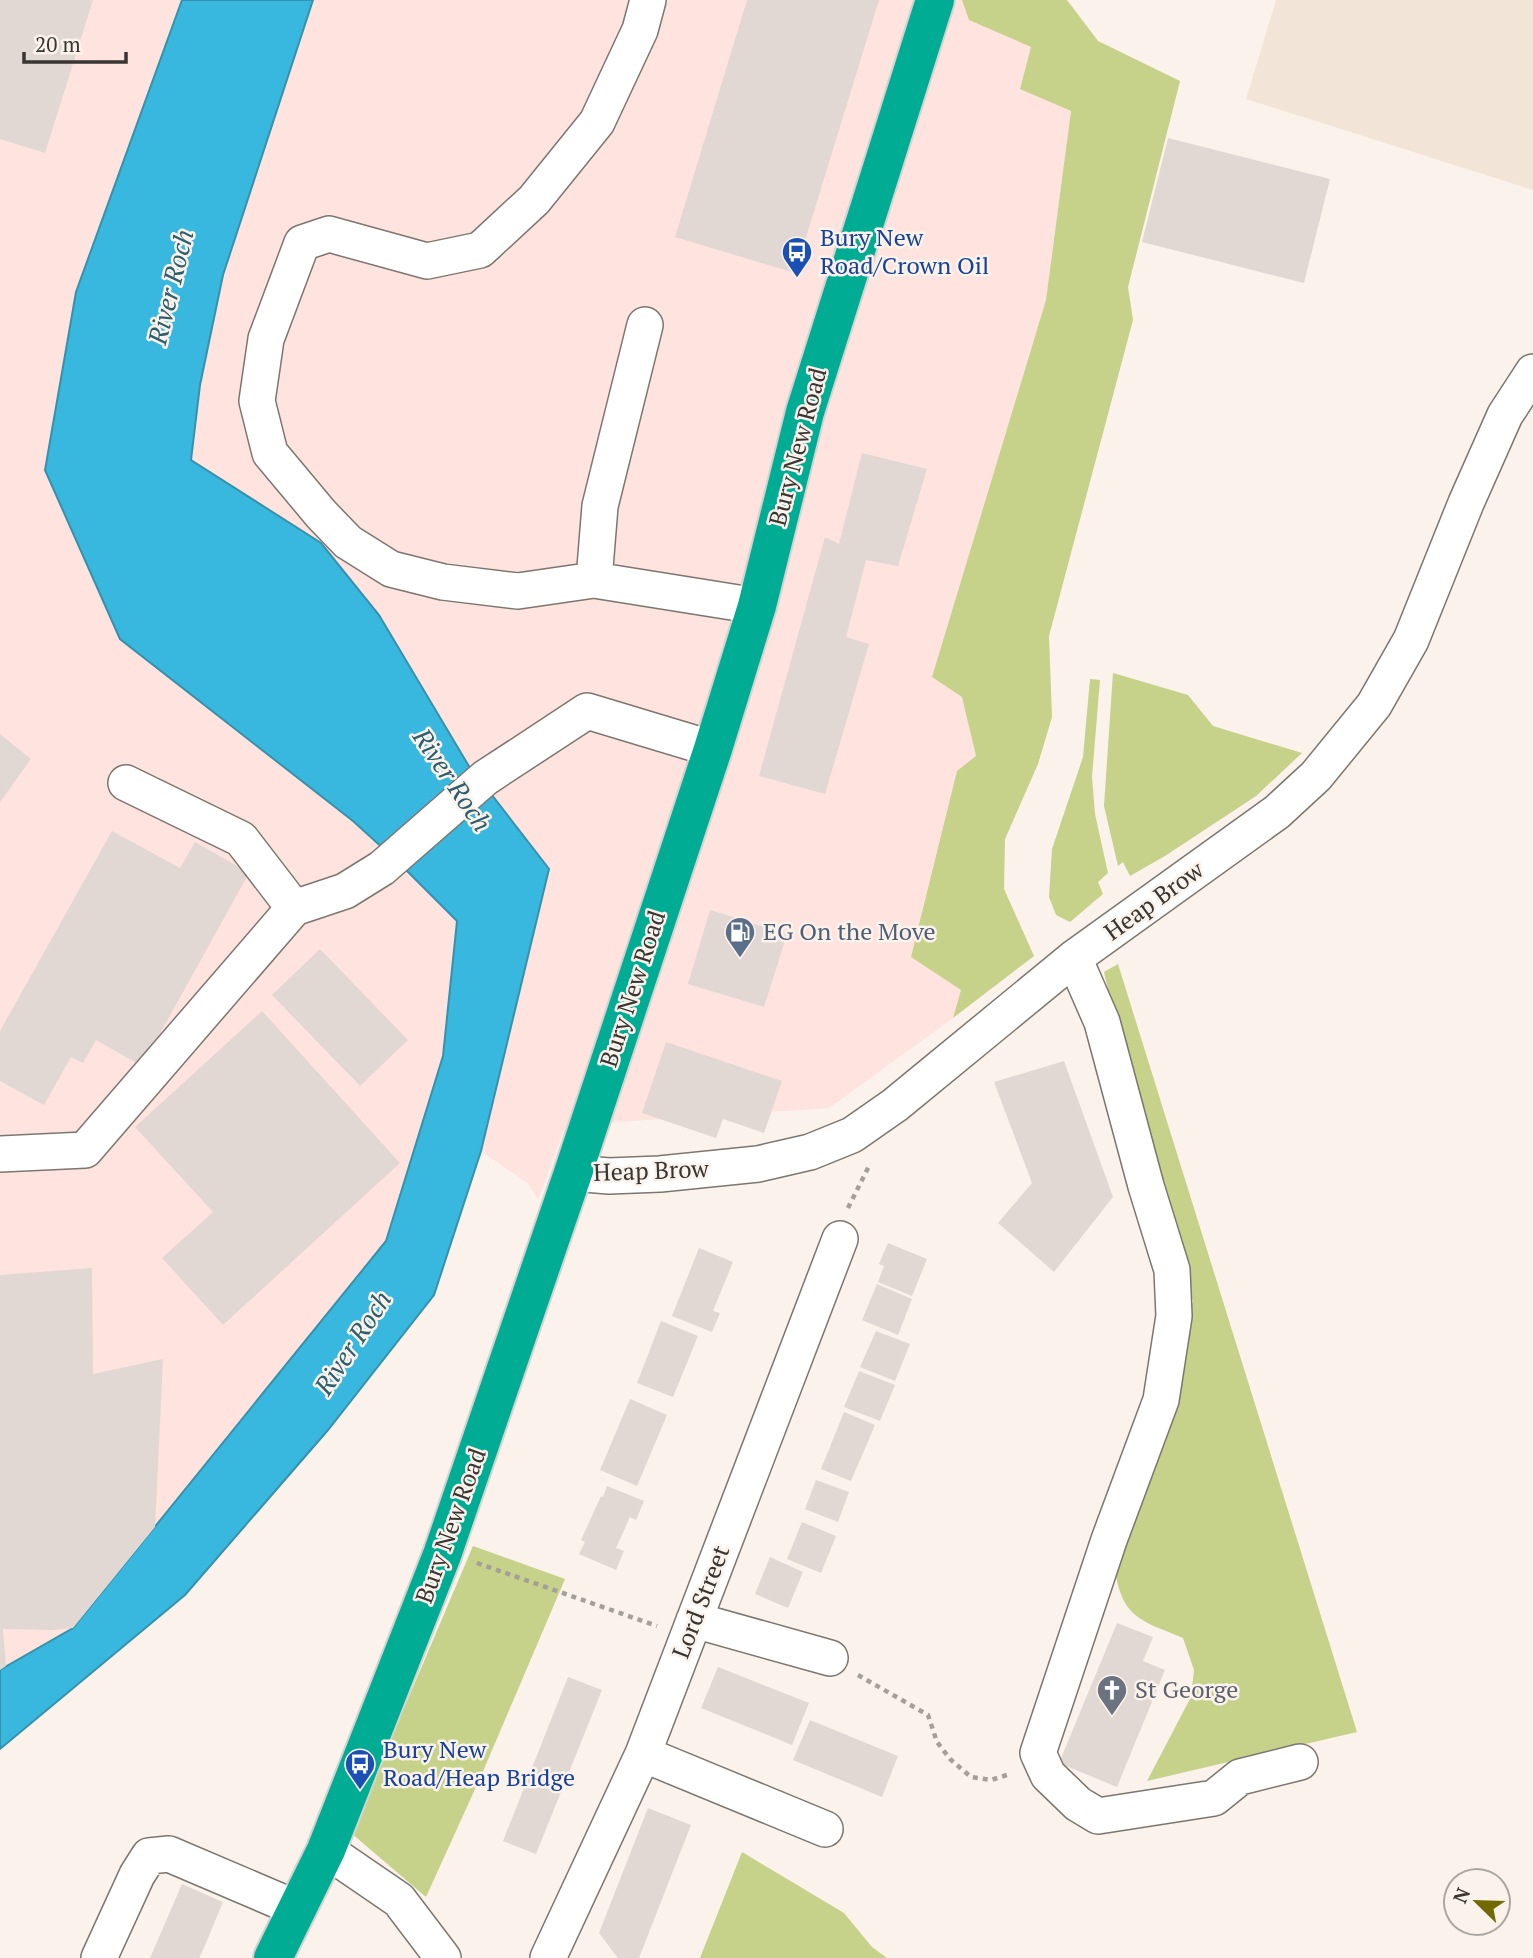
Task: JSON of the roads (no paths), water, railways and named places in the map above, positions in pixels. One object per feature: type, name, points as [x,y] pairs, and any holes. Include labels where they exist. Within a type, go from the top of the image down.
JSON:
[{"type":"highway","name":"Bury New Road","points":[[273,1958],[326,1850],[442,1555],[573,1173],[713,749],[757,606],[805,412],[935,0]]},
{"type":"street","points":[[648,0],[640,30],[597,122],[534,200],[480,250],[427,261],[329,234],[302,243],[266,339],[257,401],[270,453],[348,542],[391,569],[443,582],[518,591],[594,580],[757,606]]},
{"type":"street","points":[[594,580],[600,506],[645,325]]},
{"type":"street","name":"Heap Brow","points":[[573,1173],[609,1176],[660,1174],[758,1164],[810,1152],[852,1135],[895,1105],[1074,958],[1277,813],[1316,776],[1374,705],[1411,640],[1505,415],[1533,372]]},
{"type":"street","points":[[0,1154],[85,1150],[294,908],[345,891],[382,868],[485,778],[587,711],[713,749]]},
{"type":"street","points":[[126,783],[241,839],[294,908]]},
{"type":"street","points":[[1074,958],[1102,1022],[1146,1186],[1172,1270],[1174,1316],[1161,1401],[1109,1541],[1038,1754],[1048,1775],[1078,1804],[1098,1816],[1214,1797],[1240,1777],[1300,1762]]},
{"type":"street","name":"Lord Street","points":[[548,1958],[643,1754],[840,1239]]},
{"type":"street","points":[[691,1629],[830,1658]]},
{"type":"street","points":[[643,1754],[825,1829]]},
{"type":"street","points":[[326,1850],[399,1900],[443,1958]]},
{"type":"street","points":[[99,1958],[137,1875],[149,1856],[169,1854],[298,1909]]},
{"type":"water","name":"River Roch","points":[[182,0],[313,0],[223,275],[200,385],[191,460],[321,543],[379,615],[473,773],[387,852],[353,821],[120,639],[45,470],[76,292]]},
{"type":"water","name":"River Roch","points":[[485,786],[549,869],[481,1151],[434,1295],[328,1430],[185,1595],[0,1749],[0,1670],[73,1628],[386,1241],[443,1056],[457,921],[398,862]]},
{"type":"place","name":"Bury New Road/Crown Oil","points":[[797,279]]},
{"type":"place","name":"EG On the Move","points":[[740,959]]},
{"type":"place","name":"St George","points":[[1112,1717]]},
{"type":"place","name":"Bury New Road/Heap Bridge","points":[[360,1791]]}]
